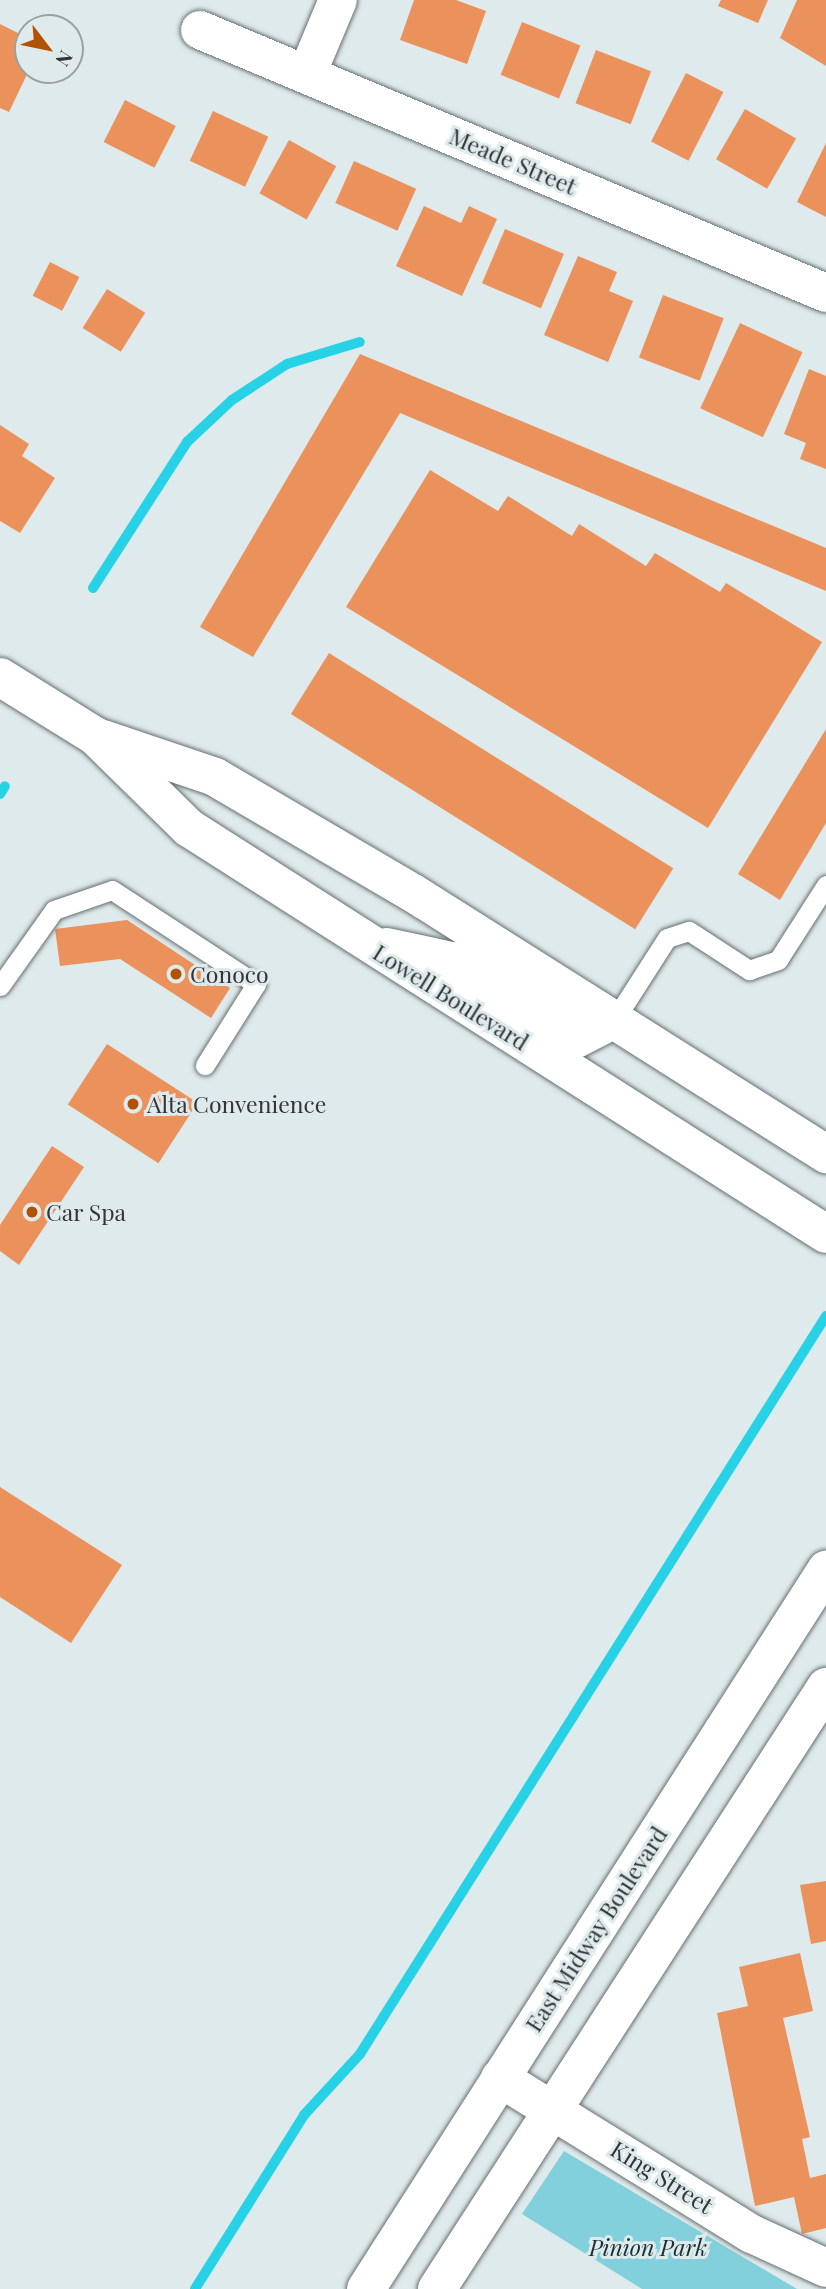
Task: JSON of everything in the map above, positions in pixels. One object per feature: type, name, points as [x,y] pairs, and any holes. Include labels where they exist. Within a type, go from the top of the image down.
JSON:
[{"type":"main road","points":[[307,74],[338,0]]},
{"type":"main road","name":"Meade Street","points":[[200,30],[826,293]]},
{"type":"main road","name":"Lowell Boulevard","points":[[0,677],[95,736],[189,828],[826,1234]]},
{"type":"main road","name":"Lowell Boulevard","points":[[95,736],[215,777],[615,1019],[826,1154]]},
{"type":"main road","points":[[364,942],[452,961],[576,1039],[615,1019]]},
{"type":"main road","name":"East Midway Boulevard","points":[[366,2289],[826,1570]]},
{"type":"main road","points":[[438,2289],[826,1687]]},
{"type":"main road","name":"King Street","points":[[500,2078],[752,2234],[826,2268]]},
{"type":"lane","points":[[615,1019],[667,938],[689,931],[749,970],[778,960],[826,885]]},
{"type":"lane","points":[[0,986],[54,910],[111,890],[256,984],[205,1065]]},
{"type":"green space","name":"Pinion Park","points":[[564,2151],[797,2289],[642,2289],[522,2214]]},
{"type":"building","points":[[414,0],[456,0],[486,11],[467,64],[400,40]]},
{"type":"building","points":[[721,0],[768,0],[758,23],[718,6]]},
{"type":"building","points":[[797,0],[826,0],[826,66],[780,38]]},
{"type":"building","points":[[522,22],[580,46],[559,98],[501,75]]},
{"type":"building","points":[[0,24],[14,31],[14,84],[22,84],[9,112],[0,108]]},
{"type":"building","points":[[596,50],[651,71],[631,124],[576,103]]},
{"type":"building","points":[[686,73],[723,92],[688,161],[651,142]]},
{"type":"building","points":[[125,100],[176,126],[154,168],[104,142]]},
{"type":"building","points":[[745,109],[796,138],[767,189],[716,159]]},
{"type":"building","points":[[213,111],[268,137],[245,187],[190,161]]},
{"type":"building","points":[[289,140],[336,166],[307,220],[259,193]]},
{"type":"building","points":[[826,143],[826,217],[797,202]]},
{"type":"building","points":[[354,161],[416,189],[397,231],[335,203]]},
{"type":"building","points":[[424,206],[461,223],[469,206],[497,219],[462,296],[396,266]]},
{"type":"building","points":[[505,229],[564,254],[541,308],[482,283]]},
{"type":"building","points":[[578,256],[617,272],[609,291],[633,301],[608,362],[544,335]]},
{"type":"building","points":[[50,262],[79,277],[62,311],[33,296]]},
{"type":"building","points":[[107,289],[145,313],[121,352],[83,328]]},
{"type":"building","points":[[663,295],[724,318],[700,381],[639,358]]},
{"type":"building","points":[[740,323],[803,352],[763,437],[700,408]]},
{"type":"building","points":[[360,354],[826,548],[826,591],[400,413],[253,657],[200,627]]},
{"type":"building","points":[[809,369],[826,376],[826,469],[800,459],[806,443],[784,434]]},
{"type":"building","points":[[0,425],[29,444],[22,456],[55,478],[20,533],[0,521]]},
{"type":"building","points":[[430,470],[498,511],[508,496],[572,536],[579,524],[646,566],[655,553],[720,592],[726,583],[822,642],[708,828],[346,607]]},
{"type":"building","points":[[329,653],[673,868],[635,929],[291,714]]},
{"type":"building","points":[[826,729],[826,823],[780,900],[738,874]]},
{"type":"building","name":"Conoco","points":[[127,920],[230,988],[211,1018],[120,959],[60,966],[55,929]]},
{"type":"building","name":"Alta Convenience","points":[[107,1044],[198,1103],[158,1163],[68,1104]]},
{"type":"building","name":"Car Spa","points":[[52,1146],[84,1167],[19,1265],[0,1251],[0,1225]]},
{"type":"building","points":[[0,1487],[122,1565],[71,1643],[0,1597]]},
{"type":"building","points":[[826,1881],[826,1941],[811,1944],[800,1885]]},
{"type":"building","points":[[800,1953],[813,2011],[783,2018],[810,2137],[802,2139],[810,2178],[826,2174],[826,2228],[802,2234],[794,2197],[755,2206],[717,2013],[748,2006],[739,1967]]},
{"type":"waterway","points":[[93,588],[187,442],[232,400],[287,364],[360,342]]},
{"type":"waterway","points":[[0,794],[5,786]]},
{"type":"waterway","points":[[195,2289],[304,2115],[360,2054],[826,1316]]},
{"type":"place","name":"Conoco","points":[[176,974]]},
{"type":"place","name":"Alta Convenience","points":[[133,1104]]},
{"type":"place","name":"Car Spa","points":[[32,1212]]}]
